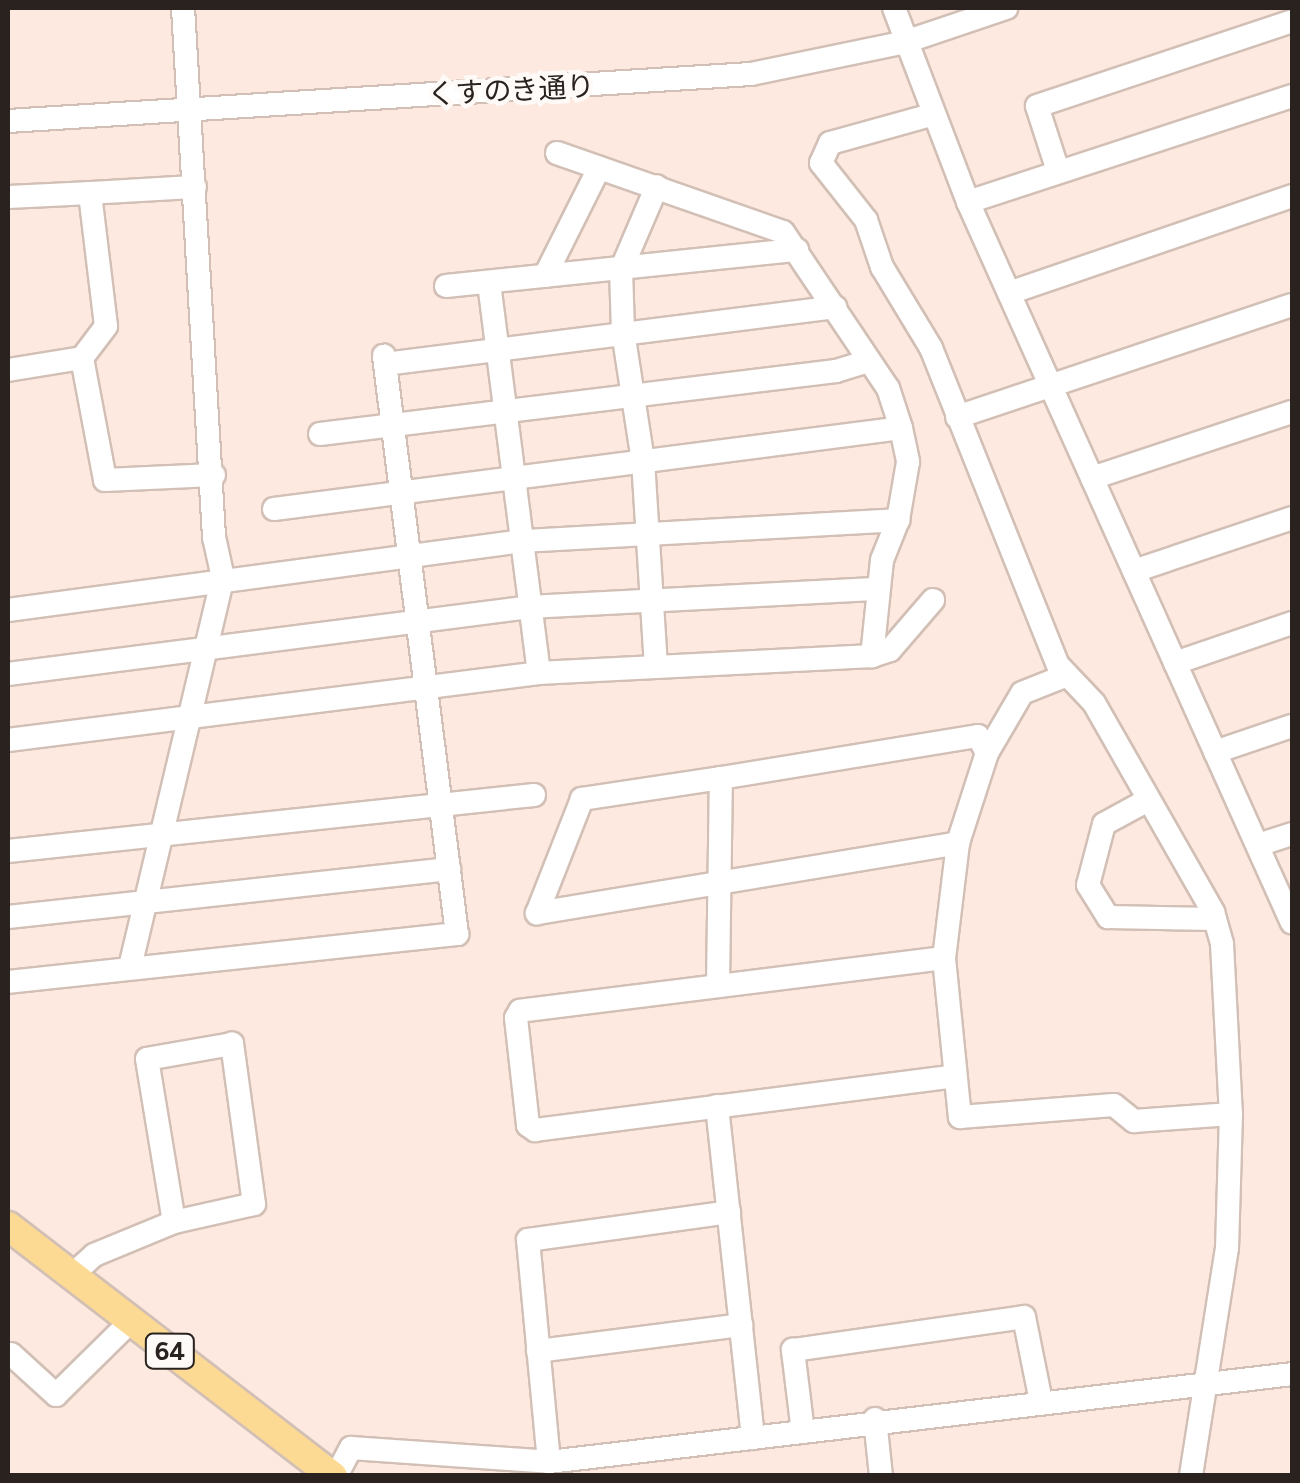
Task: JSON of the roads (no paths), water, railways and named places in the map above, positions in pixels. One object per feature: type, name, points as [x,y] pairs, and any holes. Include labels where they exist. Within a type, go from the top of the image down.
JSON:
[{"type":"main road","name":"64","points":[[8,1226],[334,1476]]},
{"type":"street","points":[[130,967],[223,578],[214,537],[214,475],[186,107],[183,8]]},
{"type":"street","points":[[894,8],[931,115],[1048,386],[1292,923]]},
{"type":"street","name":"くすのき通り","points":[[8,121],[751,74],[905,42],[1006,8]]},
{"type":"street","points":[[1058,171],[1037,106],[1292,21]]},
{"type":"street","points":[[968,202],[1292,96]]},
{"type":"street","points":[[931,115],[830,143],[820,163],[866,220],[882,268],[930,348],[1067,675],[1094,703],[1215,919],[1232,1114],[1227,1248],[1191,1476]]},
{"type":"street","points":[[557,154],[766,223],[797,250],[888,388],[908,462],[898,520],[878,589],[872,656]]},
{"type":"street","points":[[544,276],[599,168]]},
{"type":"street","points":[[656,667],[649,532],[643,462],[623,332],[622,270],[657,186]]},
{"type":"street","points":[[8,197],[195,187]]},
{"type":"street","points":[[8,366],[82,358],[106,326],[90,193]]},
{"type":"street","points":[[1009,292],[1292,196]]},
{"type":"street","points":[[446,286],[797,250]]},
{"type":"street","points":[[490,283],[539,673]]},
{"type":"street","points":[[957,417],[1292,305]]},
{"type":"street","points":[[8,982],[458,934],[384,360],[835,307]]},
{"type":"street","points":[[82,358],[105,480],[214,475]]},
{"type":"street","points":[[320,434],[836,371],[869,360]]},
{"type":"street","points":[[1092,478],[1292,412]]},
{"type":"street","points":[[274,509],[516,474],[643,462],[901,428]]},
{"type":"street","points":[[1134,571],[1292,518]]},
{"type":"street","points":[[8,610],[223,578],[524,541],[898,520]]},
{"type":"street","points":[[8,674],[530,607],[878,589]]},
{"type":"street","points":[[8,740],[539,673],[872,656],[890,650],[933,600]]},
{"type":"street","points":[[1175,662],[1292,623]]},
{"type":"street","points":[[1067,675],[1022,692],[987,753],[958,843],[944,958],[960,1117],[967,1120],[1114,1105],[1134,1121],[1232,1114]]},
{"type":"street","points":[[1215,752],[1292,726]]},
{"type":"street","points":[[958,843],[715,880],[537,913],[582,799],[978,736],[987,753]]},
{"type":"street","points":[[718,986],[715,880],[720,778]]},
{"type":"street","points":[[8,851],[534,795]]},
{"type":"street","points":[[1148,800],[1104,824],[1088,884],[1108,917],[1215,919]]},
{"type":"street","points":[[1258,846],[1292,834]]},
{"type":"street","points":[[8,917],[450,869]]},
{"type":"street","points":[[944,958],[520,1011],[516,1018],[528,1125],[535,1130],[954,1076]]},
{"type":"street","points":[[72,1275],[94,1255],[174,1222],[254,1204],[232,1044],[147,1059],[174,1222]]},
{"type":"street","points":[[717,1106],[753,1438]]},
{"type":"street","points":[[548,1462],[528,1240],[729,1212]]},
{"type":"street","points":[[803,1432],[793,1350],[1024,1317],[1041,1401]]},
{"type":"street","points":[[11,1354],[56,1396],[132,1321]]},
{"type":"street","points":[[538,1351],[741,1325]]},
{"type":"street","points":[[334,1476],[350,1448],[510,1469],[876,1420],[1292,1374]]},
{"type":"street","points":[[876,1420],[882,1476]]}]
